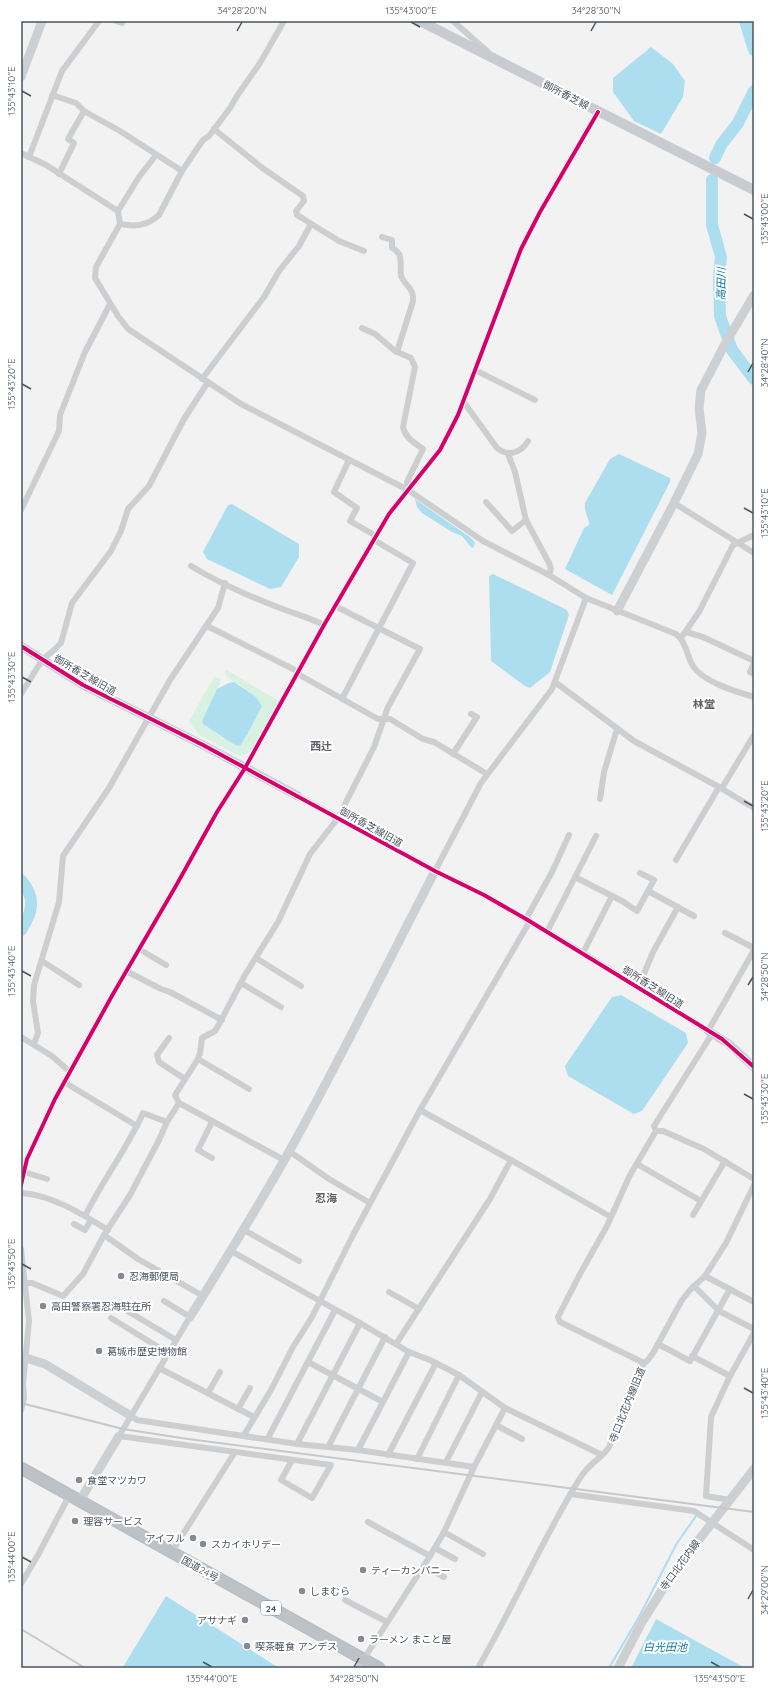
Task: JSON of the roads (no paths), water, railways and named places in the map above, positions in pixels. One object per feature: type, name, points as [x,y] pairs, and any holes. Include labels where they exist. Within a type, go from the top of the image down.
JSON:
[{"type":"highway","name":"国道24号","points":[[21,1468],[171,1553],[361,1664],[379,1668]]},
{"type":"main road","name":"御所香芝線","points":[[420,21],[754,190]]},
{"type":"street","points":[[21,76],[42,21]]},
{"type":"street","points":[[29,157],[62,71],[99,21]]},
{"type":"street","points":[[116,21],[122,23],[123,21]]},
{"type":"street","points":[[120,224],[137,226],[153,220],[163,209],[182,171],[203,140],[209,136],[230,108],[260,63],[284,21]]},
{"type":"street","points":[[452,21],[495,58]]},
{"type":"street","points":[[52,95],[76,103],[84,111],[120,131],[182,171]]},
{"type":"street","points":[[59,174],[74,143],[68,139],[84,111]]},
{"type":"street","points":[[21,1185],[33,1145],[64,1082],[126,971],[217,812],[246,768],[324,625],[375,538],[397,503],[440,450],[452,428],[521,249],[540,212],[598,112]]},
{"type":"street","points":[[214,129],[261,167],[303,196],[304,201],[296,211],[297,215],[339,241],[364,251]]},
{"type":"street","points":[[21,153],[59,174],[118,211]]},
{"type":"street","points":[[156,155],[139,176],[118,211],[120,224],[96,267],[95,273],[95,278],[110,304],[122,323],[128,329],[205,381],[254,411],[408,490],[474,536],[549,575],[586,598],[670,631],[681,638],[693,666],[698,672],[713,682],[754,697]]},
{"type":"street","points":[[21,694],[42,660],[61,643],[72,604],[111,551],[121,531],[128,509],[152,482],[205,381],[264,297],[279,271],[299,246],[312,224]]},
{"type":"street","points":[[382,237],[392,240],[392,248],[399,253],[401,275],[403,280],[414,294],[397,352]]},
{"type":"street","points":[[617,611],[674,503],[700,448],[702,433],[699,399],[701,390],[754,295]]},
{"type":"street","points":[[21,510],[59,431],[60,415],[85,352],[110,304]]},
{"type":"street","points":[[362,328],[375,334],[397,352],[411,358],[415,367],[404,421],[404,433],[423,449],[407,482],[408,490]]},
{"type":"street","points":[[475,370],[535,400]]},
{"type":"street","points":[[463,401],[501,452],[508,454],[524,449],[528,441]]},
{"type":"street","points":[[508,454],[516,472],[526,520],[549,563],[551,569],[549,575]]},
{"type":"street","points":[[342,698],[413,563],[350,521],[358,508],[334,492],[349,460]]},
{"type":"street","points":[[486,502],[512,531],[526,520]]},
{"type":"street","points":[[674,503],[754,552]]},
{"type":"street","points":[[681,638],[705,602],[733,545],[754,535]]},
{"type":"street","points":[[191,566],[273,605],[304,615],[324,625]]},
{"type":"street","points":[[34,1044],[38,1033],[33,1001],[34,985],[59,902],[63,856],[109,788],[179,666],[218,608],[225,583]]},
{"type":"street","points":[[79,1502],[244,1230],[284,1160],[343,1050],[476,792],[487,774],[548,694],[555,682],[586,598]]},
{"type":"street","points":[[284,1160],[179,1103],[175,1095],[198,1060],[202,1038],[215,1031],[241,983],[278,922],[310,854],[338,818],[379,736],[383,719],[420,649],[335,606]]},
{"type":"street","points":[[207,626],[298,673],[378,719],[390,719],[487,774]]},
{"type":"street","points":[[686,632],[703,637],[754,662],[750,672],[754,674]]},
{"type":"street","name":"御所香芝線旧道","points":[[21,646],[83,685],[203,745],[435,871],[484,895],[583,953],[710,1032]]},
{"type":"street","points":[[555,682],[643,746],[721,787],[754,808]]},
{"type":"street","points":[[453,754],[477,717],[471,714]]},
{"type":"street","points":[[600,799],[604,772],[618,728]]},
{"type":"street","points":[[676,860],[754,735]]},
{"type":"street","points":[[244,1435],[271,1390],[320,1301],[420,1110],[528,920],[569,835]]},
{"type":"street","points":[[547,932],[596,836]]},
{"type":"street","points":[[575,877],[637,911],[654,880],[640,873]]},
{"type":"street","points":[[648,890],[694,916]]},
{"type":"street","points":[[583,953],[612,896]]},
{"type":"street","points":[[638,988],[653,952],[678,907]]},
{"type":"street","points":[[644,1363],[560,1322],[558,1317],[611,1218],[626,1183],[656,1131],[654,1126],[710,1032],[754,949],[725,933]]},
{"type":"street","points":[[139,949],[166,965]]},
{"type":"street","points":[[256,958],[302,986]]},
{"type":"street","points":[[42,961],[80,985]]},
{"type":"street","points":[[126,971],[170,992],[222,1020]]},
{"type":"street","points":[[241,983],[281,1007]]},
{"type":"street","points":[[710,1032],[729,1044],[754,1068]]},
{"type":"street","points":[[21,1037],[61,1062],[70,1072]]},
{"type":"street","points":[[169,1038],[157,1055],[159,1062],[185,1079]]},
{"type":"street","points":[[198,1060],[249,1089]]},
{"type":"street","points":[[64,1082],[137,1126]]},
{"type":"street","points":[[25,1283],[32,1283],[63,1296],[83,1274],[106,1232],[130,1195],[167,1122],[179,1103]]},
{"type":"street","points":[[420,1110],[511,1160],[611,1218]]},
{"type":"street","points":[[74,1224],[85,1230],[98,1191],[132,1137],[143,1113],[167,1122]]},
{"type":"street","points":[[212,1122],[198,1150],[212,1158]]},
{"type":"street","points":[[656,1131],[663,1131],[724,1161],[754,1179]]},
{"type":"street","points":[[289,1151],[329,1179],[370,1203]]},
{"type":"street","points":[[396,1344],[490,1199],[511,1160]]},
{"type":"street","points":[[692,1215],[724,1161]]},
{"type":"street","points":[[637,1164],[701,1201]]},
{"type":"street","points":[[24,1172],[48,1179]]},
{"type":"street","name":"寺口北花内線旧道","points":[[478,1668],[570,1494],[589,1466],[609,1447],[644,1363],[648,1360],[658,1344],[682,1300],[705,1276],[733,1231],[754,1185]]},
{"type":"street","points":[[21,1193],[46,1198],[88,1218],[138,1259],[203,1296]]},
{"type":"street","points":[[244,1230],[299,1261]]},
{"type":"street","points":[[21,1249],[25,1283],[24,1294],[29,1333],[24,1360],[24,1398],[21,1410]]},
{"type":"street","points":[[231,1251],[335,1310],[360,1322],[409,1352],[436,1363],[459,1375],[505,1408],[602,1455]]},
{"type":"street","points":[[705,1276],[754,1302]]},
{"type":"street","points":[[694,1286],[719,1311],[754,1329]]},
{"type":"street","points":[[658,1344],[690,1361],[730,1289]]},
{"type":"street","points":[[389,1292],[419,1310]]},
{"type":"street","points":[[164,1301],[190,1317]]},
{"type":"street","points":[[119,1306],[176,1340]]},
{"type":"street","points":[[268,1438],[335,1310]]},
{"type":"street","points":[[114,1322],[168,1353]]},
{"type":"street","points":[[297,1444],[360,1322]]},
{"type":"street","points":[[137,1334],[142,1328]]},
{"type":"street","points":[[730,1500],[706,1496],[711,1417],[730,1376],[754,1333]]},
{"type":"street","points":[[328,1447],[385,1337]]},
{"type":"street","points":[[358,1450],[409,1352]]},
{"type":"street","points":[[692,1356],[730,1376]]},
{"type":"street","points":[[24,1360],[45,1364],[138,1420],[268,1438],[297,1444],[358,1450],[417,1460],[446,1462],[474,1467]]},
{"type":"street","points":[[308,1362],[383,1402]]},
{"type":"street","points":[[388,1455],[436,1363]]},
{"type":"street","points":[[159,1368],[254,1417]]},
{"type":"street","points":[[208,1393],[220,1372]]},
{"type":"street","points":[[417,1460],[459,1375]]},
{"type":"street","points":[[238,1409],[250,1388]]},
{"type":"street","points":[[446,1462],[482,1392]]},
{"type":"street","points":[[361,1664],[444,1532],[474,1467],[505,1408]]},
{"type":"street","points":[[496,1425],[522,1439]]},
{"type":"street","points":[[119,1436],[331,1465],[312,1498],[280,1480],[292,1460]]},
{"type":"street","points":[[171,1553],[235,1452]]},
{"type":"street","name":"寺口北花内線","points":[[618,1668],[662,1588],[690,1550],[752,1475]]},
{"type":"street","points":[[570,1494],[694,1511],[754,1550]]},
{"type":"street","points":[[21,1584],[38,1556],[69,1496]]},
{"type":"street","points":[[368,1522],[430,1556]]},
{"type":"street","points":[[444,1532],[483,1554]]},
{"type":"street","points":[[435,1548],[455,1559]]},
{"type":"street","points":[[424,1566],[444,1577]]},
{"type":"street","points":[[345,1600],[387,1622]]},
{"type":"water","points":[[651,47],[673,64],[685,81],[683,97],[661,134],[634,121],[613,92],[613,78]]},
{"type":"water","points":[[619,454],[670,478],[670,482],[612,595],[565,569],[584,528],[589,525],[585,503],[610,459]]},
{"type":"water","points":[[415,499],[471,538],[475,543],[473,548],[462,536],[452,532],[422,513],[417,507]]},
{"type":"water","points":[[232,504],[299,544],[299,557],[281,587],[270,589],[207,559],[203,552],[228,505]]},
{"type":"water","points":[[493,574],[567,610],[569,615],[550,672],[530,688],[525,686],[491,661],[489,576]]},
{"type":"water","points":[[234,682],[256,697],[262,706],[240,746],[235,745],[203,724],[202,721],[217,689]]},
{"type":"water","points":[[621,995],[686,1033],[688,1043],[642,1111],[634,1114],[568,1076],[565,1066],[612,997]]},
{"type":"water","points":[[166,1596],[279,1668],[123,1667]]},
{"type":"water","name":"白光田池","points":[[656,1619],[745,1668],[631,1668]]},
{"type":"waterway","name":"高田川","points":[[745,21],[754,50]]},
{"type":"waterway","name":"高田川","points":[[715,158],[721,145],[738,123],[754,91]]},
{"type":"waterway","name":"高田川","points":[[712,180],[712,225],[721,257],[719,276],[720,316],[732,350],[754,379]]},
{"type":"waterway","points":[[21,880],[31,899],[30,911],[21,930]]},
{"type":"waterway","points":[[609,1668],[640,1615],[677,1543],[696,1516]]},
{"type":"railway","points":[[21,1403],[123,1429],[188,1439],[754,1512]]},
{"type":"railway","points":[[21,1629],[85,1668]]},
{"type":"place","name":"忍海郵便局","points":[[121,1276]]},
{"type":"place","name":"高田警察署忍海駐在所","points":[[43,1306]]},
{"type":"place","name":"葛城市歴史博物館","points":[[99,1351]]},
{"type":"place","name":"食堂マツカワ","points":[[79,1480]]},
{"type":"place","name":"理容サービス","points":[[75,1521]]},
{"type":"place","name":"アイフル","points":[[193,1538]]},
{"type":"place","name":"スカイホリデー","points":[[203,1544]]},
{"type":"place","name":"ティーカンパニー","points":[[363,1570]]},
{"type":"place","name":"しまむら","points":[[302,1591]]},
{"type":"place","name":"アサナギ","points":[[245,1620]]},
{"type":"place","name":"ラーメン まこと屋","points":[[361,1639]]},
{"type":"place","name":"喫茶軽食 アンデス","points":[[247,1646]]},
{"type":"district","name":"林堂","points":[[704,704]]},
{"type":"district","name":"西辻","points":[[321,746]]},
{"type":"district","name":"忍海","points":[[326,1198]]}]
